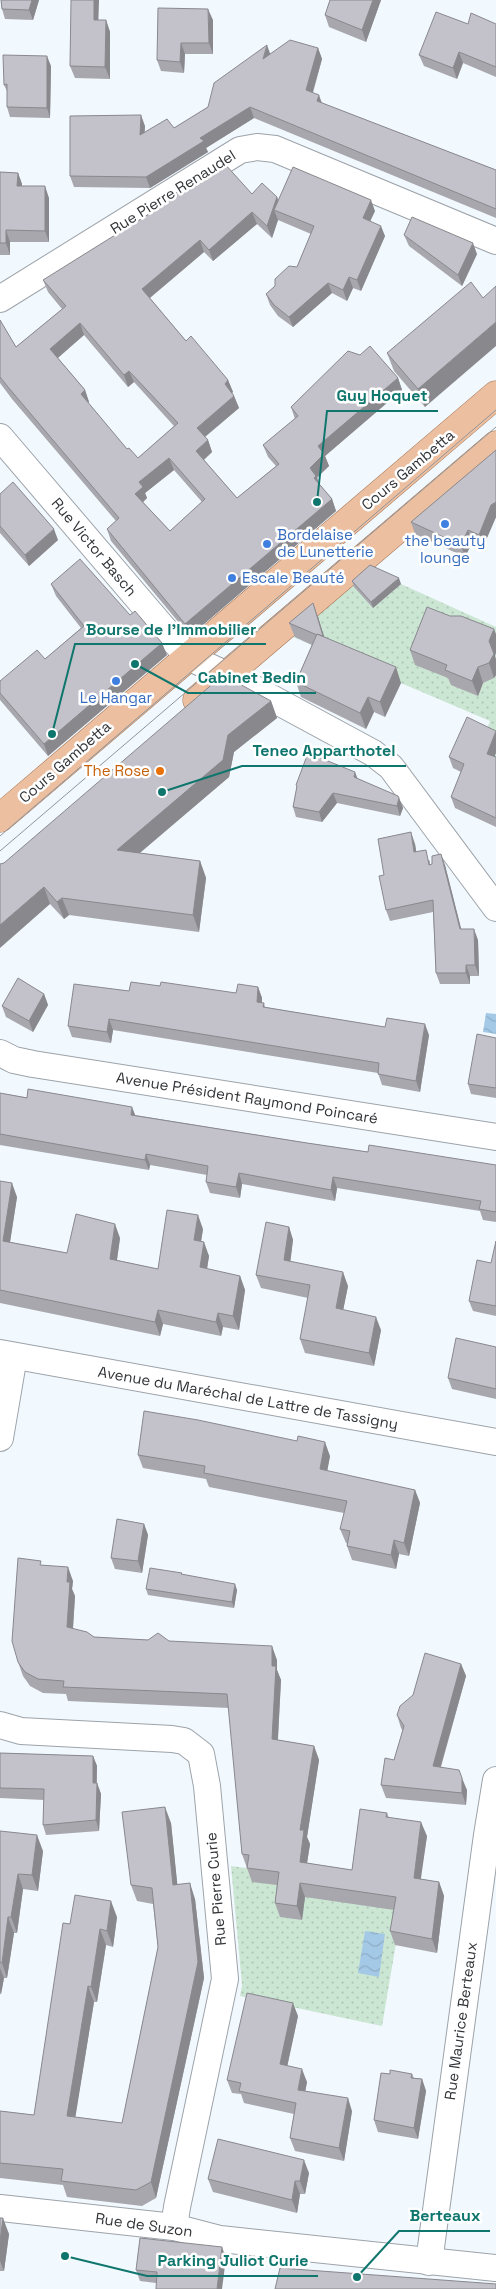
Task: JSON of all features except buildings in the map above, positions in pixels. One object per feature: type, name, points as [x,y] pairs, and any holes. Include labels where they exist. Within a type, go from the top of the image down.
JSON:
[{"type":"main road","name":"Cours Gambetta","points":[[0,818],[496,395]]},
{"type":"main road","points":[[177,717],[496,445]]},
{"type":"street","name":"Rue Pierre Renaudel","points":[[0,299],[240,150],[257,147],[275,149],[496,241]]},
{"type":"street","name":"Rue Victor Basch","points":[[0,437],[188,657]]},
{"type":"street","points":[[188,657],[227,674],[373,753],[391,767],[496,908]]},
{"type":"street","name":"Avenue Président Raymond Poincaré","points":[[0,1052],[14,1060],[33,1064],[496,1137]]},
{"type":"street","points":[[0,1438],[7,1354]]},
{"type":"street","name":"Avenue du Maréchal de Lattre de Tassigny","points":[[7,1354],[496,1442]]},
{"type":"street","name":"Rue Pierre Curie","points":[[0,1725],[21,1731],[172,1739],[184,1741],[201,1754],[205,1772],[225,1978],[174,2227]]},
{"type":"street","name":"Rue Maurice Berteaux","points":[[429,2262],[461,2017],[496,1780]]},
{"type":"street","name":"Rue de Suzon","points":[[0,2208],[174,2227],[220,2239],[496,2268]]},
{"type":"green space","points":[[370,570],[496,627],[496,787],[469,775],[490,721],[293,637]]},
{"type":"green space","points":[[231,1866],[405,1890],[382,2026],[240,1996],[242,1985]]},
{"type":"water","points":[[486,1013],[496,1014],[496,1034],[483,1032]]},
{"type":"water","points":[[365,1931],[385,1934],[379,1977],[358,1973]]},
{"type":"tram line","points":[[0,836],[496,410]]},
{"type":"tram line","points":[[0,851],[496,427]]},
{"type":"place","name":"Guy Hoquet","points":[[317,502]]},
{"type":"place","name":"the beauty lounge","points":[[445,524]]},
{"type":"place","name":"Bordelaise de Lunetterie","points":[[267,544]]},
{"type":"place","name":"Escale Beauté","points":[[232,578]]},
{"type":"place","name":"Cabinet Bedin","points":[[135,664]]},
{"type":"place","name":"Le Hangar","points":[[116,681]]},
{"type":"place","name":"Bourse de l'Immobilier","points":[[52,734]]},
{"type":"place","name":"The Rose","points":[[160,771]]},
{"type":"place","name":"Teneo Apparthotel","points":[[162,792]]},
{"type":"place","name":"Parking Juliot Curie","points":[[65,2256]]},
{"type":"place","name":"Berteaux","points":[[357,2277]]}]
